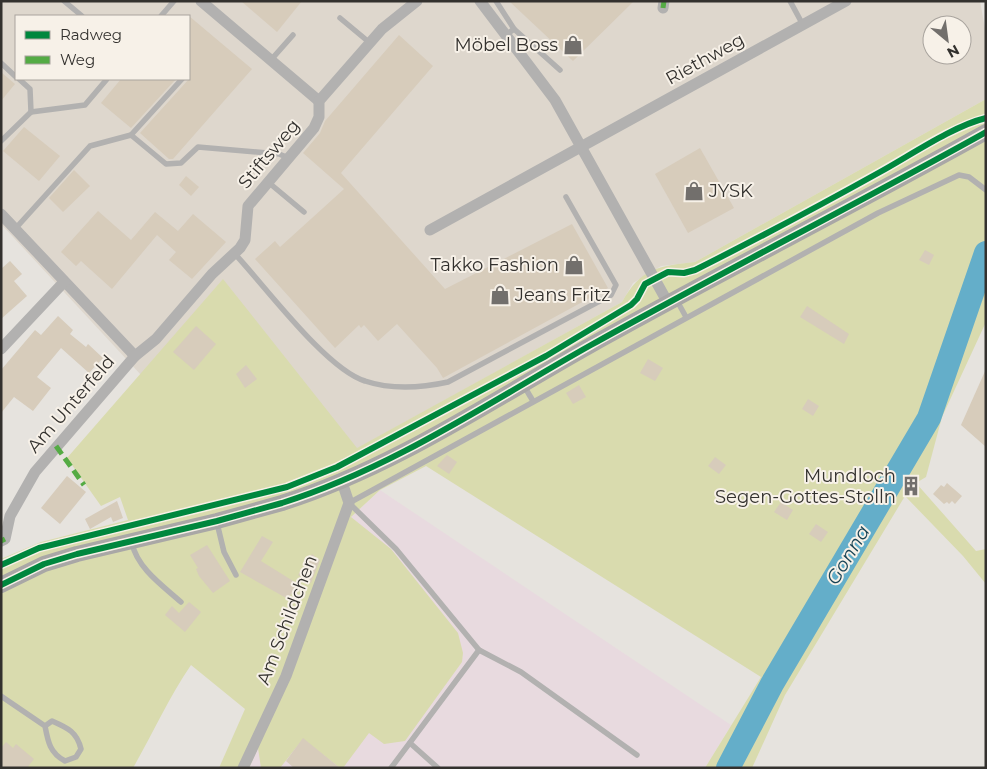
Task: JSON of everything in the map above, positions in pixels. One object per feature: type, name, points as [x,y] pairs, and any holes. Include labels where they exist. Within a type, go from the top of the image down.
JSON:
[{"type":"main road","points":[[1,585],[44,564],[217,521],[342,482],[393,457],[672,300],[986,132]]},
{"type":"street","points":[[201,1],[319,101],[382,29],[417,1]]},
{"type":"street","points":[[480,1],[510,32],[555,100],[672,300]]},
{"type":"street","name":"Riethweg","points":[[430,230],[846,1]]},
{"type":"street","name":"Stiftsweg","points":[[134,356],[156,339],[212,274],[235,254],[244,240],[248,206],[318,123],[319,101]]},
{"type":"street","name":"Am Unterfeld","points":[[1,214],[134,356],[35,472],[10,516],[3,540]]},
{"type":"street","points":[[1,349],[64,282]]},
{"type":"street","points":[[342,482],[349,503]]},
{"type":"street","name":"Am Schildchen","points":[[245,767],[286,676],[349,503]]},
{"type":"lane","points":[[64,1],[81,15]]},
{"type":"lane","points":[[163,15],[174,1]]},
{"type":"lane","points":[[496,1],[510,32],[560,70]]},
{"type":"lane","points":[[790,1],[803,25]]},
{"type":"lane","points":[[340,18],[370,43]]},
{"type":"lane","points":[[270,61],[293,35]]},
{"type":"lane","points":[[1,63],[15,76]]},
{"type":"lane","points":[[19,80],[30,89],[31,112]]},
{"type":"lane","points":[[1,141],[31,112],[85,105],[106,80]]},
{"type":"lane","points":[[15,229],[90,146],[131,135],[181,80]]},
{"type":"lane","points":[[131,135],[166,164],[181,163],[198,147],[279,154],[289,158]]},
{"type":"lane","points":[[637,755],[521,672],[479,650],[396,549],[349,503],[878,213],[953,177],[964,174],[986,190]]},
{"type":"lane","points":[[268,182],[304,212]]},
{"type":"lane","points":[[235,254],[322,352],[341,368],[364,381],[421,388],[448,382],[611,295],[616,285],[566,197]]},
{"type":"lane","points":[[672,300],[686,317]]},
{"type":"lane","points":[[523,385],[533,401]]},
{"type":"lane","points":[[217,521],[224,552],[236,575]]},
{"type":"lane","points":[[132,542],[134,552],[142,564],[181,602]]},
{"type":"lane","points":[[391,768],[479,650]]},
{"type":"lane","points":[[1,696],[45,726],[48,743],[55,755],[65,761],[76,757],[80,749],[78,740],[72,730],[52,721],[45,726]]},
{"type":"lane","points":[[410,743],[438,768]]},
{"type":"shaded area","points":[[1,1],[980,1],[986,34],[986,99],[695,262],[661,266],[633,283],[622,302],[356,449],[223,280],[141,375],[1,224]]},
{"type":"shaded area","points":[[380,490],[731,725],[705,768],[249,768],[351,517]]},
{"type":"green space","points":[[986,99],[986,322],[942,417],[926,477],[916,483],[976,551],[986,549],[986,584],[963,556],[905,496],[785,695],[752,768],[705,768],[761,677],[426,466],[380,490],[351,517],[391,549],[458,633],[463,653],[462,662],[405,741],[384,744],[369,733],[343,768],[340,768],[303,739],[280,768],[261,768],[258,748],[249,768],[219,768],[245,709],[191,665],[168,702],[133,768],[1,768],[1,559],[41,542],[128,520],[120,497],[101,506],[67,458],[223,279],[357,448],[622,302],[636,282],[644,275],[661,267],[695,262]]},
{"type":"building","points":[[241,1],[302,1],[277,32]]},
{"type":"building","name":"Möbel Boss","points":[[509,1],[634,1],[573,61]]},
{"type":"building","points":[[190,17],[252,69],[173,159],[169,159],[140,133],[190,80]]},
{"type":"building","points":[[399,35],[433,66],[341,173],[445,289],[572,224],[608,288],[443,378],[437,368],[397,324],[378,341],[364,325],[361,328],[359,325],[335,348],[255,259],[275,241],[280,247],[344,189],[303,153],[320,133],[325,121]]},
{"type":"building","points":[[1,72],[15,84],[1,101]]},
{"type":"building","points":[[120,80],[175,80],[131,128],[101,103]]},
{"type":"building","points":[[24,127],[60,156],[39,181],[3,151]]},
{"type":"building","name":"JYSK","points":[[700,148],[734,208],[688,233],[655,174]]},
{"type":"building","points":[[74,170],[90,186],[63,212],[49,198]]},
{"type":"building","points":[[186,176],[199,187],[191,196],[179,185]]},
{"type":"building","points":[[98,211],[131,240],[155,212],[178,231],[193,214],[226,242],[192,279],[169,260],[176,252],[157,235],[112,289],[81,261],[76,266],[61,252]]},
{"type":"building","points":[[925,250],[934,255],[929,265],[919,260]]},
{"type":"building","points":[[10,261],[22,274],[14,281],[27,296],[1,319],[1,269]]},
{"type":"building","points":[[807,306],[849,334],[844,344],[800,317]]},
{"type":"building","points":[[58,316],[73,330],[70,334],[86,347],[88,344],[103,358],[89,373],[61,348],[37,377],[51,388],[33,411],[14,397],[1,413],[1,370],[35,330],[41,335]]},
{"type":"building","points":[[196,326],[216,344],[194,370],[173,352]]},
{"type":"building","points":[[648,359],[663,368],[655,381],[640,373]]},
{"type":"building","points":[[246,365],[257,379],[245,388],[236,374]]},
{"type":"building","points":[[986,369],[986,447],[961,425]]},
{"type":"building","points":[[579,385],[586,397],[573,404],[566,393]]},
{"type":"building","points":[[808,399],[819,406],[813,416],[802,409]]},
{"type":"building","points":[[447,455],[457,462],[449,474],[437,466]]},
{"type":"building","points":[[715,457],[726,465],[719,474],[708,466]]},
{"type":"building","points":[[67,476],[86,492],[60,524],[41,508]]},
{"type":"building","points":[[947,483],[962,496],[955,504],[952,501],[949,504],[947,502],[944,504],[933,494],[941,485],[944,487]]},
{"type":"building","points":[[117,501],[123,518],[113,522],[111,517],[90,529],[85,519]]},
{"type":"building","points":[[781,502],[793,510],[787,520],[774,512]]},
{"type":"building","points":[[816,524],[828,532],[821,542],[809,534]]},
{"type":"building","points":[[262,536],[273,542],[261,561],[298,584],[288,599],[240,572]]},
{"type":"building","points":[[207,545],[230,581],[213,593],[199,576],[196,569],[198,568],[190,555]]},
{"type":"building","points":[[312,554],[320,560],[311,583],[298,575]]},
{"type":"building","points":[[189,602],[201,612],[185,632],[165,615],[172,606],[179,613]]},
{"type":"building","points":[[303,738],[340,768],[294,768],[286,761]]},
{"type":"building","points":[[6,742],[13,748],[16,744],[34,759],[27,768],[1,768],[1,748]]},
{"type":"waterway","name":"Gonna","points":[[728,768],[772,684],[929,418],[986,253]]},
{"type":"waterway","points":[[896,471],[910,484]]},
{"type":"marked path","points":[[663,8],[664,1]]},
{"type":"marked path","points":[[56,446],[84,485]]},
{"type":"marked path","points":[[1,541],[5,539]]},
{"type":"cycle path","points":[[1,565],[39,548],[287,487],[337,467],[546,356],[631,305],[637,299],[645,284],[668,272],[684,273],[695,270],[834,197],[946,134],[986,118]]},
{"type":"cycle path","points":[[1,585],[44,564],[282,503],[363,471],[441,432],[640,318],[986,132]]},
{"type":"place","name":"Möbel Boss","points":[[573,45]]},
{"type":"place","name":"JYSK","points":[[694,191]]},
{"type":"place","name":"Takko Fashion","points":[[574,265]]},
{"type":"place","name":"Jeans Fritz","points":[[500,295]]},
{"type":"place","name":"Mundloch Segen-Gottes-Stolln","points":[[911,486]]}]
